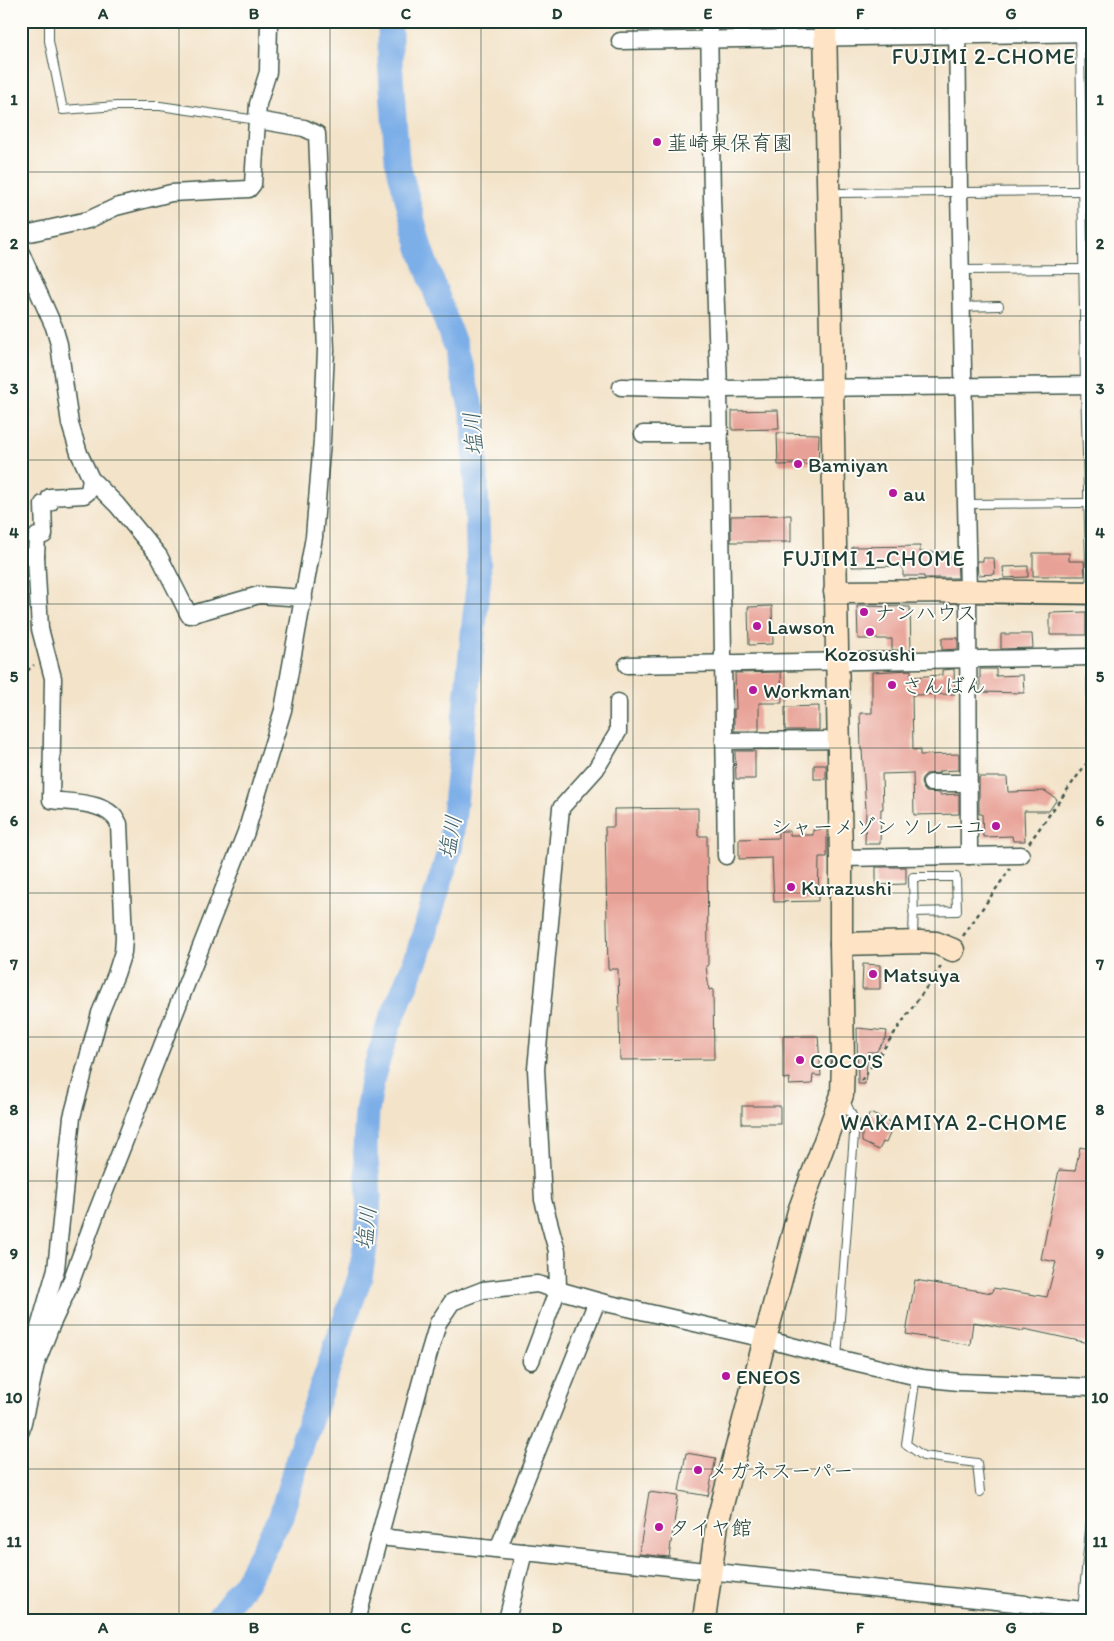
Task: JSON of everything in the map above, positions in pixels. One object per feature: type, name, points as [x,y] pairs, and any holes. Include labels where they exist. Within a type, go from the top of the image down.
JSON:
[{"type":"street","points":[[21,235],[88,220],[116,207],[171,193],[248,189],[252,184],[258,104],[268,72],[269,21]]},
{"type":"street","points":[[709,21],[712,197],[719,389],[726,856]]},
{"type":"street","points":[[620,41],[709,40],[825,30],[957,29],[1086,33]]},
{"type":"street","points":[[957,29],[960,270],[968,591],[969,856]]},
{"type":"street","points":[[704,1620],[717,1524],[765,1338],[799,1211],[842,1095],[838,661],[835,592],[825,30]]},
{"type":"street","points":[[22,1425],[36,1364],[46,1337],[69,1288],[105,1191],[246,832],[283,710],[304,598],[315,528],[322,440],[326,350],[317,134],[304,128],[257,120]]},
{"type":"street","points":[[23,260],[54,327],[59,344],[70,424],[79,453],[91,479],[117,505],[159,556],[189,614],[259,595],[304,598]]},
{"type":"street","points":[[621,387],[719,389],[1089,385]]},
{"type":"street","points":[[643,434],[719,434]]},
{"type":"street","points":[[21,1395],[56,1269],[72,1117],[100,1013],[120,963],[124,938],[119,824],[116,818],[108,811],[99,807],[51,800],[53,678],[40,629],[29,556],[37,536],[44,535],[43,504],[50,503],[50,497],[84,496],[89,491],[91,479]]},
{"type":"street","points":[[835,592],[968,591],[1092,593]]},
{"type":"street","points":[[627,665],[1092,657]]},
{"type":"street","points":[[531,1361],[558,1290],[557,1251],[543,1200],[536,1069],[561,808],[596,769],[618,732],[618,702]]},
{"type":"street","points":[[724,742],[838,740]]},
{"type":"street","points":[[930,783],[968,783]]},
{"type":"street","points":[[841,858],[1021,854]]},
{"type":"street","points":[[841,944],[936,943],[953,950]]},
{"type":"street","points":[[357,1620],[438,1322],[452,1302],[483,1290],[537,1284],[597,1301],[765,1338],[837,1358],[916,1376],[958,1382],[1093,1387]]},
{"type":"street","points":[[498,1550],[597,1301]]},
{"type":"street","points":[[379,1536],[498,1550],[1087,1610]]},
{"type":"street","points":[[507,1620],[524,1552]]},
{"type":"lane","points":[[49,21],[49,41],[63,110],[117,106],[160,106],[257,120]]},
{"type":"lane","points":[[1086,33],[1082,191],[1083,269],[1089,385],[1087,503],[1092,593],[1092,756]]},
{"type":"lane","points":[[828,193],[1082,191]]},
{"type":"lane","points":[[960,270],[1083,269]]},
{"type":"lane","points":[[961,307],[999,306]]},
{"type":"lane","points":[[965,504],[1087,503]]},
{"type":"lane","points":[[913,912],[957,911],[956,877],[914,878],[913,912],[913,942]]},
{"type":"lane","points":[[837,1358],[855,1122],[842,1095]]},
{"type":"lane","points":[[916,1376],[906,1444],[923,1456],[977,1463],[980,1492]]},
{"type":"lane","points":[[1087,1610],[1093,1500]]},
{"type":"path","points":[[842,1095],[860,1082],[1092,756]]},
{"type":"building","points":[[778,410],[779,429],[732,430],[732,411]]},
{"type":"building","points":[[777,433],[819,434],[818,464],[778,465]]},
{"type":"building","points":[[791,515],[791,542],[731,542],[731,516]]},
{"type":"building","points":[[920,546],[920,552],[949,552],[949,557],[957,557],[958,578],[903,576],[903,566],[852,567],[852,547]]},
{"type":"building","points":[[1033,553],[1069,553],[1069,561],[1084,561],[1085,576],[1033,576]]},
{"type":"building","points":[[983,558],[994,558],[995,574],[978,575],[977,561],[983,561]]},
{"type":"building","points":[[1028,566],[1028,577],[1004,578],[1003,567]]},
{"type":"building","points":[[772,606],[773,644],[749,645],[748,607]]},
{"type":"building","points":[[857,606],[910,607],[911,650],[892,650],[892,639],[858,639]]},
{"type":"building","points":[[1086,612],[1086,635],[1050,635],[1050,613]]},
{"type":"building","points":[[1001,634],[1032,634],[1033,648],[1001,649]]},
{"type":"building","points":[[942,638],[958,638],[958,649],[942,650]]},
{"type":"building","points":[[954,669],[955,694],[912,695],[913,750],[920,749],[920,755],[959,754],[959,770],[926,774],[922,778],[921,783],[926,792],[940,793],[940,795],[959,794],[959,814],[914,815],[913,773],[882,774],[883,809],[881,809],[880,844],[865,844],[866,809],[860,713],[872,713],[872,672],[911,670],[911,677],[942,675],[942,670]]},
{"type":"building","points":[[980,669],[996,669],[996,676],[1023,675],[1024,693],[980,692]]},
{"type":"building","points":[[781,672],[782,703],[759,703],[759,731],[734,731],[734,709],[736,709],[735,673]]},
{"type":"building","points":[[819,706],[819,730],[785,730],[785,707]]},
{"type":"building","points":[[735,751],[755,751],[755,779],[736,779]]},
{"type":"building","points":[[814,765],[826,765],[826,779],[814,779]]},
{"type":"building","points":[[979,777],[1007,777],[1008,792],[1045,791],[1057,799],[1049,811],[1024,811],[1025,841],[1013,841],[1012,836],[983,837],[982,814],[979,814]]},
{"type":"building","points":[[698,808],[698,836],[707,836],[708,966],[706,966],[709,990],[713,989],[714,1059],[620,1060],[618,969],[608,969],[605,827],[614,827],[614,809]]},
{"type":"building","points":[[827,829],[827,857],[819,857],[818,901],[774,902],[772,858],[739,859],[739,839],[778,838],[778,831],[790,831],[790,835],[813,835],[813,830]]},
{"type":"building","points":[[876,867],[906,867],[906,884],[876,885]]},
{"type":"building","points":[[863,964],[880,965],[880,989],[862,989]]},
{"type":"building","points":[[857,1028],[887,1031],[886,1038],[876,1052],[868,1052],[865,1084],[858,1084]]},
{"type":"building","points":[[783,1036],[818,1036],[821,1076],[813,1075],[812,1084],[789,1085],[790,1078],[783,1079]]},
{"type":"building","points":[[742,1106],[780,1106],[780,1124],[742,1124]]},
{"type":"building","points":[[870,1113],[894,1124],[886,1143],[883,1142],[879,1150],[862,1142],[862,1130]]},
{"type":"building","points":[[1080,1147],[1093,1150],[1093,1344],[1024,1329],[1023,1331],[973,1322],[970,1345],[906,1334],[915,1280],[992,1293],[993,1288],[1047,1297],[1056,1262],[1041,1259],[1059,1170],[1075,1171]]},
{"type":"building","name":"メガネスーパー","points":[[686,1453],[716,1458],[708,1496],[679,1491]]},
{"type":"building","name":"タイヤ館","points":[[649,1492],[678,1496],[669,1557],[639,1554]]},
{"type":"waterway","name":"塩川","points":[[216,1620],[246,1582],[281,1516],[303,1441],[360,1277],[367,1235],[369,1195],[365,1148],[367,1112],[373,1076],[388,1028],[417,957],[450,849],[459,767],[479,577],[474,418],[456,349],[420,248],[397,160],[390,60],[390,21]]},
{"type":"place","name":"韮崎東保育園","points":[[657,142]]},
{"type":"place","name":"Bamiyan","points":[[798,464]]},
{"type":"place","name":"au","points":[[893,493]]},
{"type":"place","name":"ナンハウス","points":[[864,612]]},
{"type":"place","name":"Lawson","points":[[757,626]]},
{"type":"place","name":"Kozosushi","points":[[870,632]]},
{"type":"place","name":"さんばん","points":[[892,685]]},
{"type":"place","name":"Workman","points":[[753,690]]},
{"type":"place","name":"シャーメゾン ソレーユ","points":[[996,826]]},
{"type":"place","name":"Kurazushi","points":[[791,887]]},
{"type":"place","name":"Matsuya","points":[[873,974]]},
{"type":"place","name":"COCO'S","points":[[800,1060]]},
{"type":"place","name":"ENEOS","points":[[726,1376]]},
{"type":"place","name":"メガネスーパー","points":[[698,1470]]},
{"type":"place","name":"タイヤ館","points":[[659,1527]]},
{"type":"district","name":"FUJIMI 2-CHOME","points":[[984,56]]},
{"type":"district","name":"FUJIMI 1-CHOME","points":[[874,558]]},
{"type":"district","name":"WAKAMIYA 2-CHOME","points":[[954,1122]]}]
